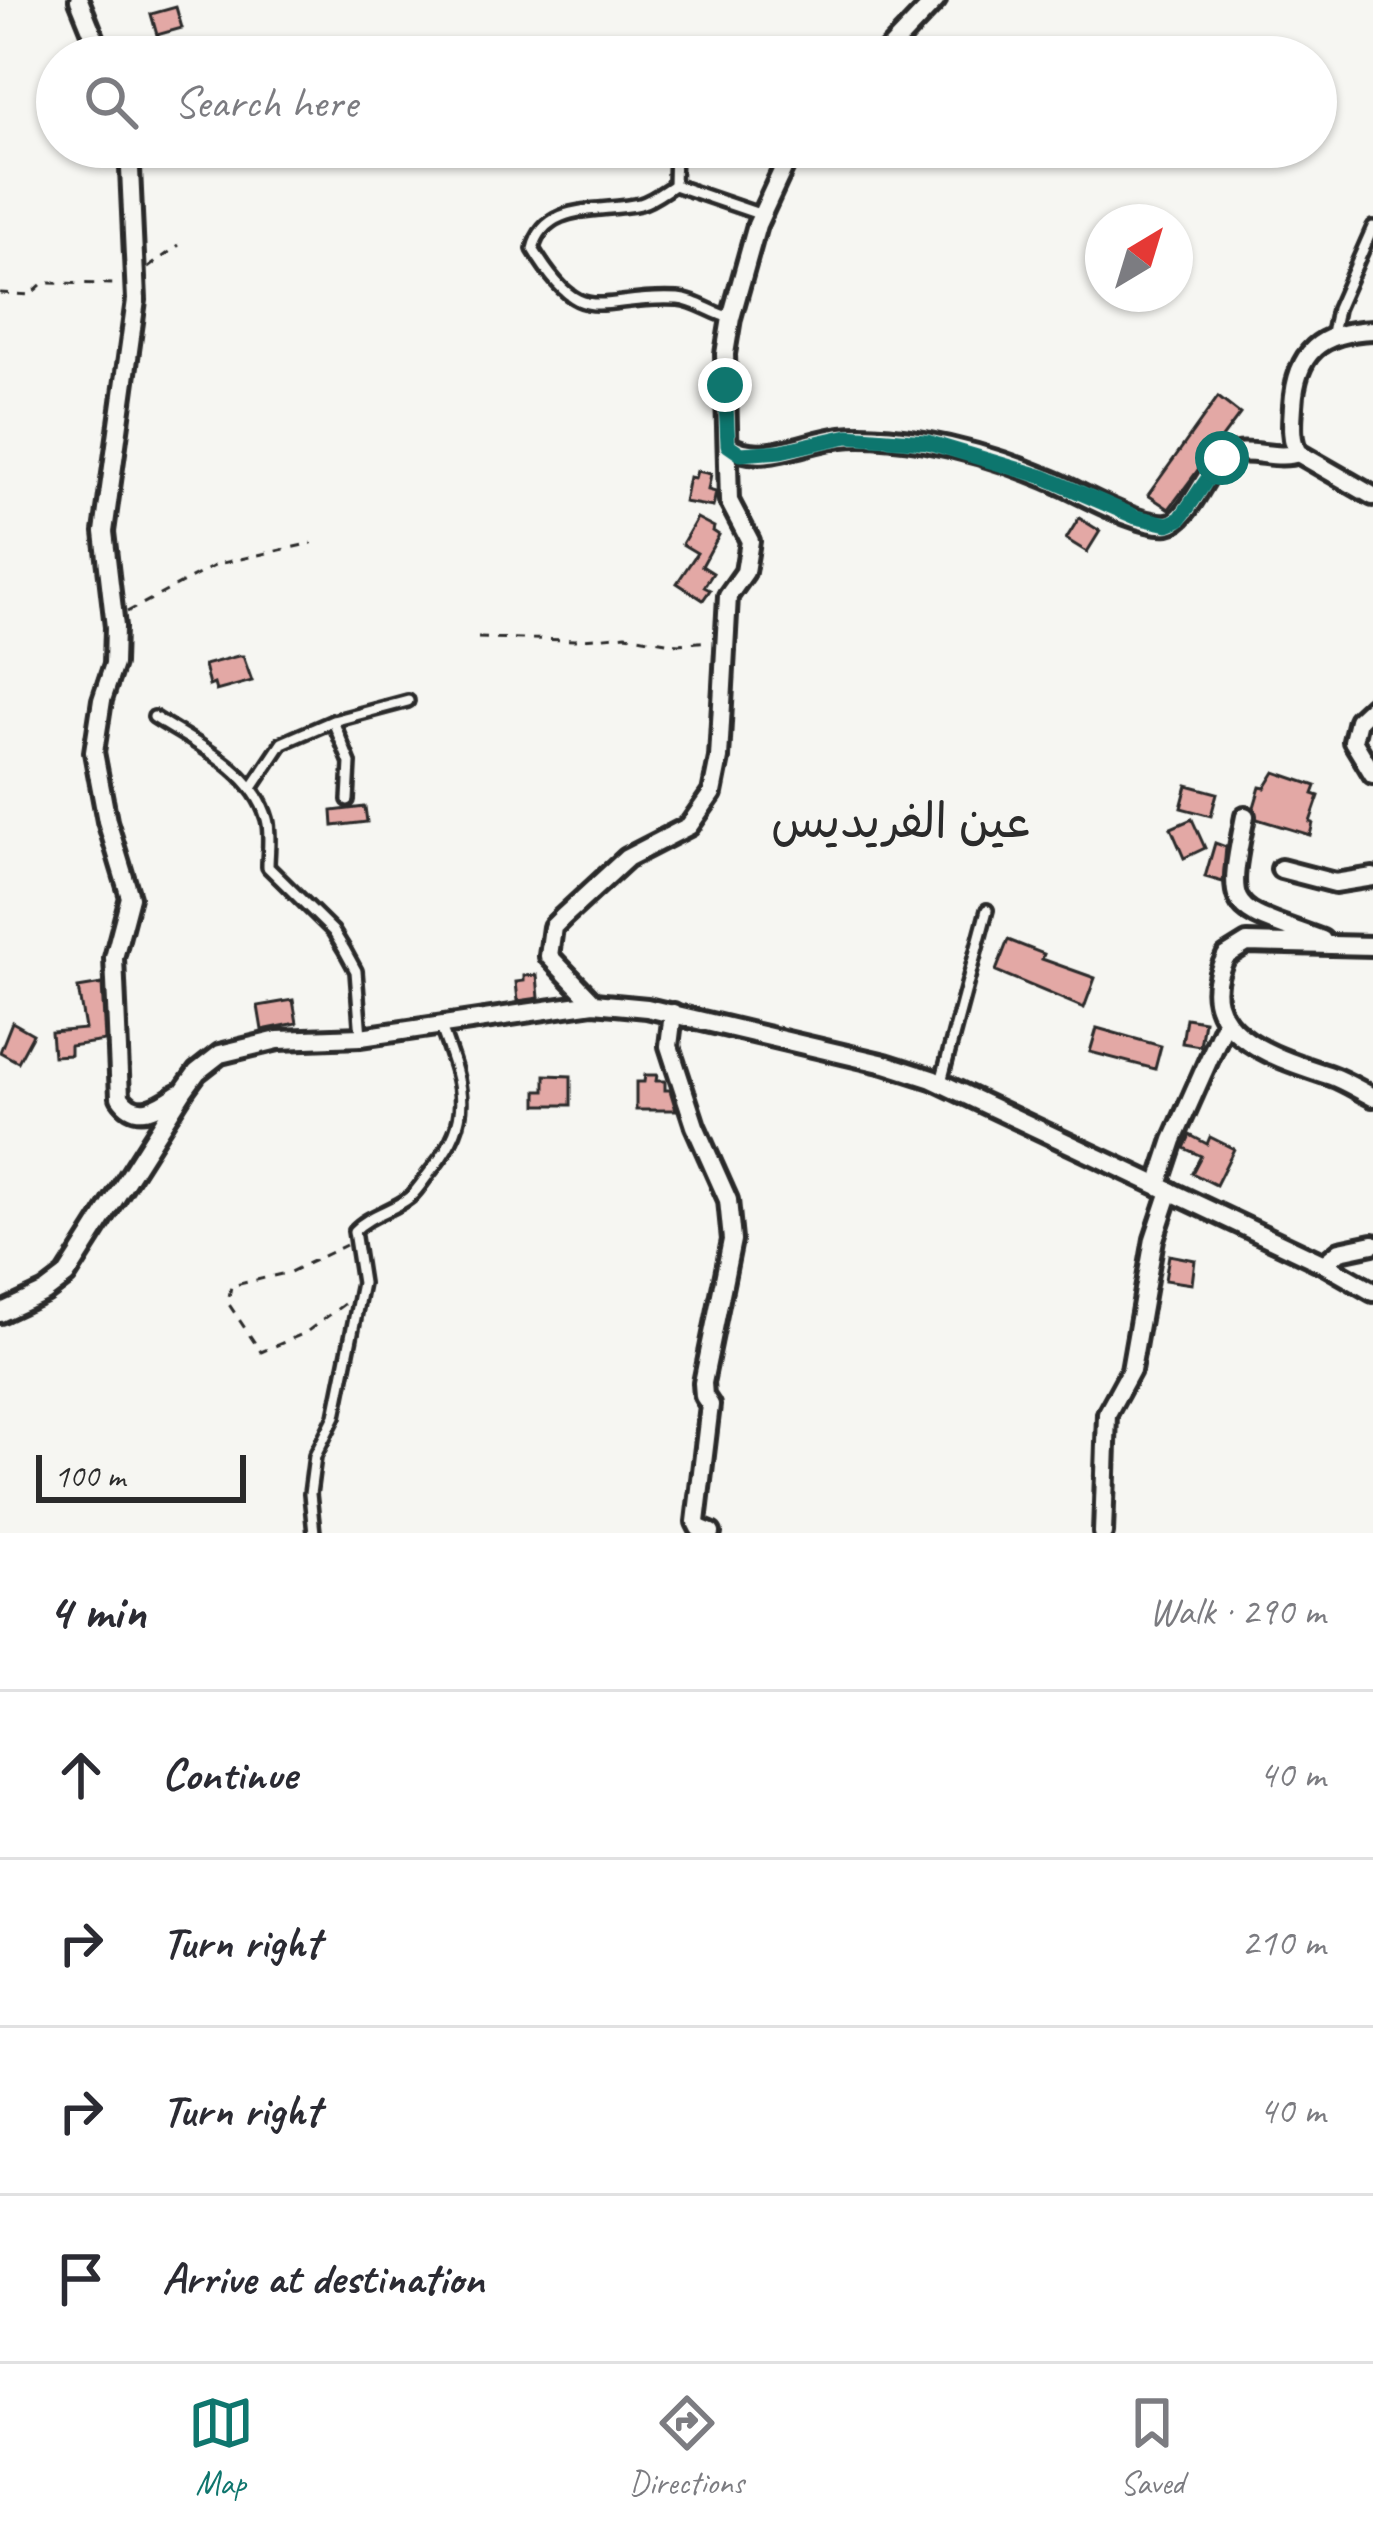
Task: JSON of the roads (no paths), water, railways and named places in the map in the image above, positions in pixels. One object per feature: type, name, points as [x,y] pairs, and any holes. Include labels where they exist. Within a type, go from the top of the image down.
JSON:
[{"type":"street","points":[[79,0],[94,36]]},
{"type":"street","points":[[902,36],[937,0]]},
{"type":"street","points":[[130,168],[137,280],[104,532],[114,664],[102,700],[94,752],[102,802],[130,897],[113,958],[120,1097],[128,1109],[139,1112],[161,1106],[184,1090]]},
{"type":"street","points":[[594,1003],[549,956],[553,927],[627,858],[689,826],[712,793],[719,758],[728,596],[746,572],[750,541],[730,501],[725,354],[762,215],[783,168]]},
{"type":"street","points":[[1373,330],[1332,334],[1313,347],[1294,393],[1292,441],[1298,453],[1373,496]]},
{"type":"street","points":[[728,445],[741,454],[781,451],[848,436],[927,442],[1044,477],[1136,517],[1168,524],[1180,519],[1222,458],[1238,452],[1288,457],[1298,453]]},
{"type":"street","points":[[1373,706],[1358,720],[1353,741],[1373,774]]},
{"type":"street","points":[[1245,816],[1233,877],[1238,902],[1257,916],[1334,944]]},
{"type":"street","points":[[1281,869],[1335,883],[1373,877]]},
{"type":"street","points":[[1373,946],[1247,943],[1234,949],[1219,974],[1218,993],[1226,1022],[1258,1050],[1373,1097]]},
{"type":"street","points":[[0,1313],[45,1292],[66,1276],[184,1090],[211,1060],[233,1048],[441,1027],[594,1003],[673,1013],[885,1064],[940,1082],[1324,1264],[1373,1292]]},
{"type":"street","points":[[673,1013],[669,1046],[694,1126],[728,1200],[733,1240],[703,1383],[710,1405],[696,1522],[711,1533]]},
{"type":"street","points":[[1102,1533],[1107,1414],[1131,1370],[1172,1140],[1226,1022]]},
{"type":"street","points":[[1324,1264],[1337,1252],[1373,1244]]},
{"type":"lane","points":[[674,168],[674,185]]},
{"type":"lane","points":[[674,185],[762,215]]},
{"type":"lane","points":[[674,185],[646,203],[551,218],[537,233],[533,250],[562,291],[579,303],[680,298],[731,318]]},
{"type":"lane","points":[[1332,334],[1337,310],[1373,227]]},
{"type":"lane","points":[[252,788],[282,743],[333,721],[408,701]]},
{"type":"lane","points":[[154,717],[217,757],[252,788],[268,821],[268,867],[333,931],[356,970],[361,1036]]},
{"type":"lane","points":[[333,721],[350,763],[348,800]]},
{"type":"lane","points":[[940,1082],[987,910]]},
{"type":"lane","points":[[314,1533],[310,1494],[315,1456],[335,1416],[362,1283],[354,1231],[409,1198],[452,1144],[463,1114],[462,1088],[441,1027]]},
{"type":"district","name":"عين الفريديس","points":[[901,820]]}]
